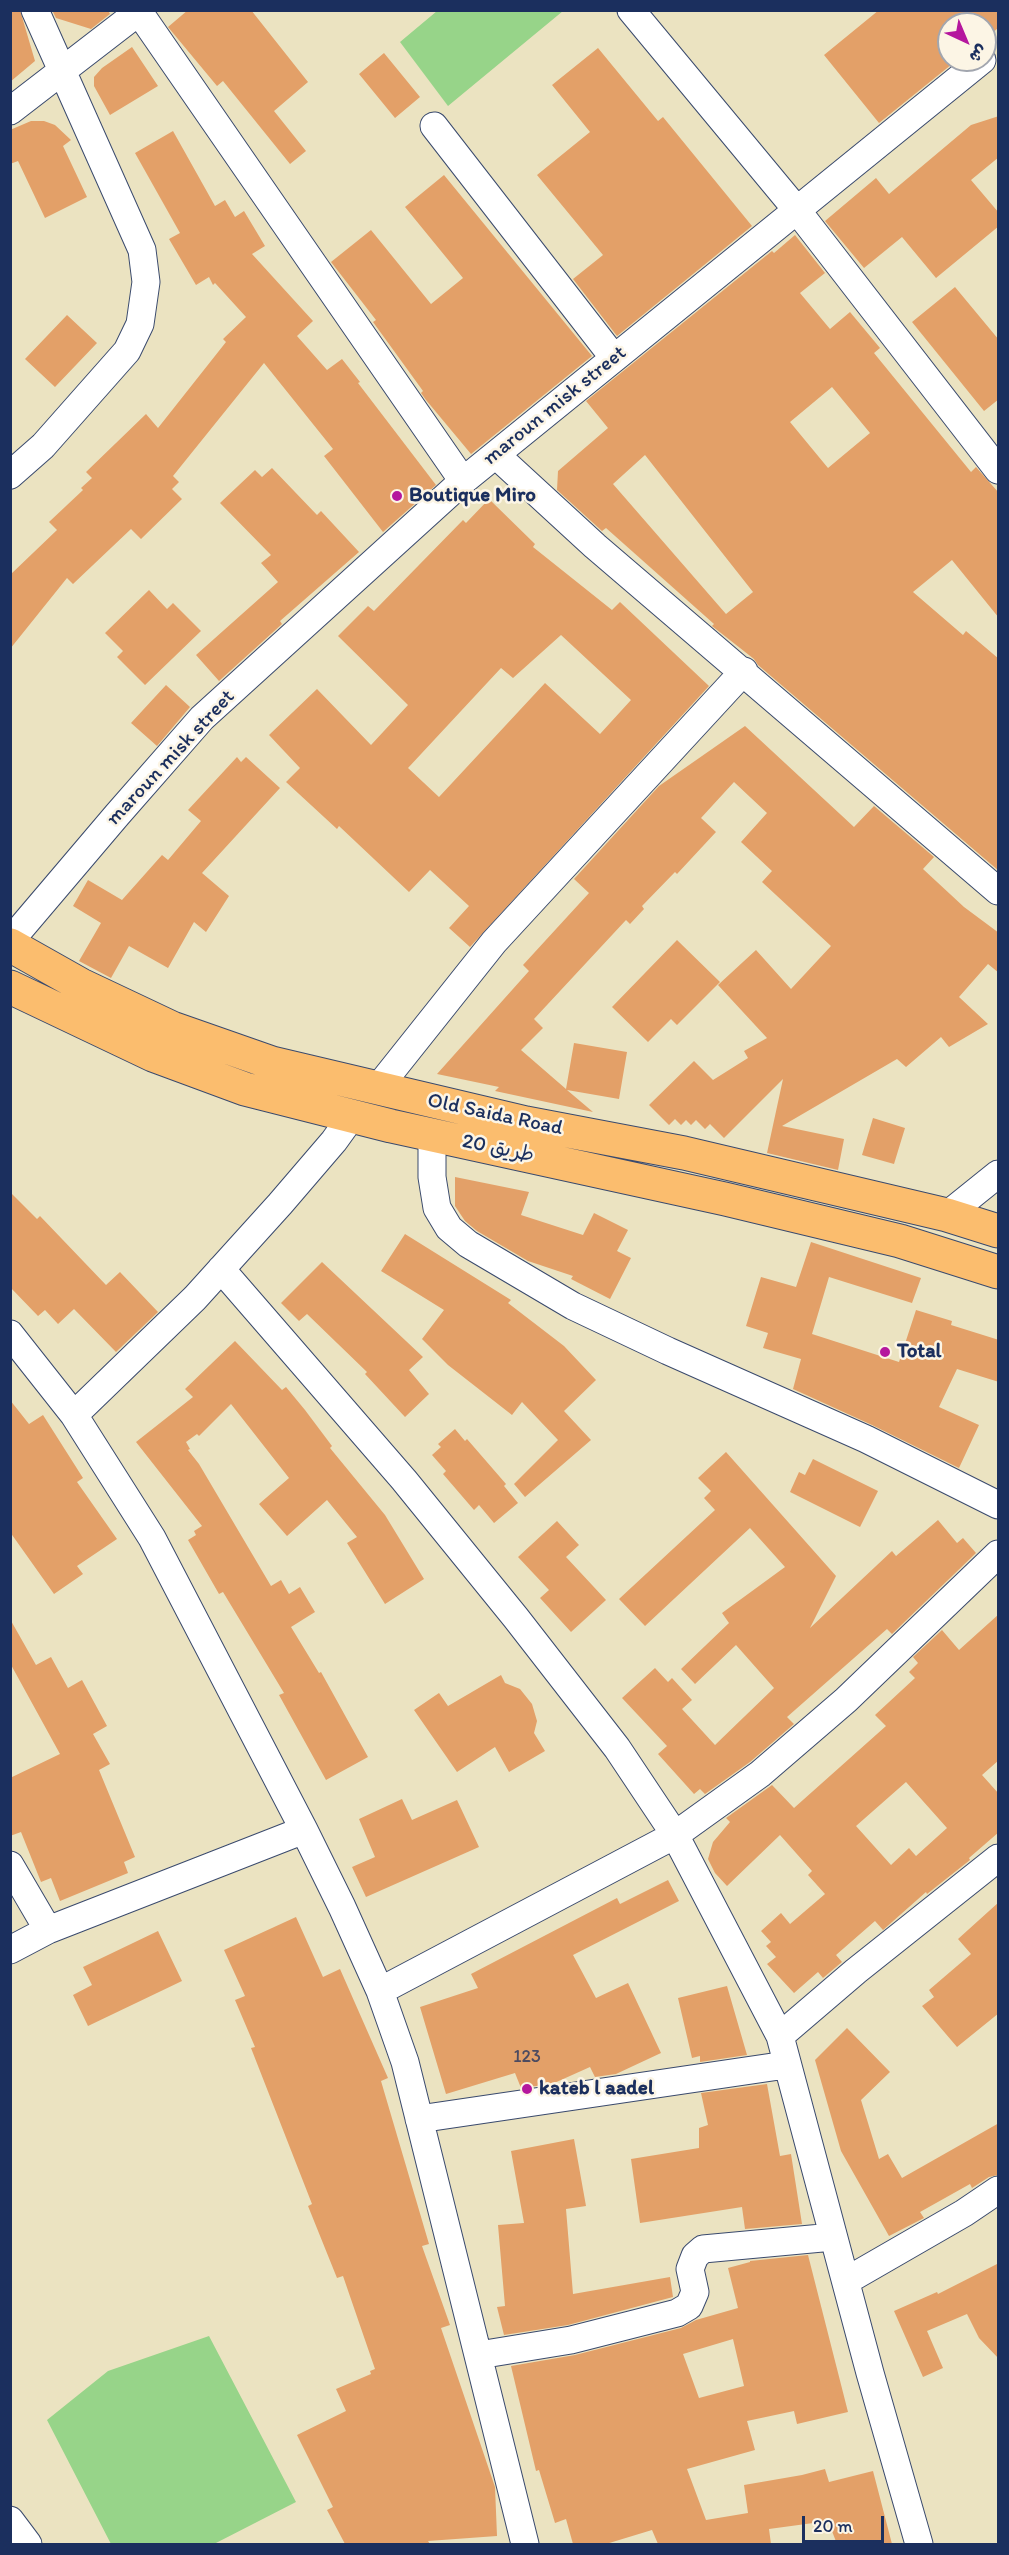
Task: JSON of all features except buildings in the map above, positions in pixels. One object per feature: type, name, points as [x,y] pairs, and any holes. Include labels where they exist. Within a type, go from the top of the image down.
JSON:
[{"type":"main road","name":"Old Saida Road","points":[[10,943],[81,985],[172,1028],[272,1063],[526,1123],[684,1153],[948,1215],[999,1231]]},
{"type":"main road","name":"طريق 20","points":[[10,987],[153,1055],[245,1089],[432,1135],[856,1230],[900,1241],[999,1272]]},
{"type":"street","points":[[10,476],[43,446],[127,351],[140,324],[145,303],[146,282],[142,250],[35,10]]},
{"type":"street","points":[[631,10],[796,209],[999,470]]},
{"type":"street","points":[[10,111],[140,11],[463,481]]},
{"type":"street","name":"maroun misk street","points":[[10,943],[117,814],[202,718],[463,481],[968,72]]},
{"type":"street","points":[[434,126],[614,358]]},
{"type":"street","points":[[496,456],[595,546],[999,891]]},
{"type":"street","points":[[377,1089],[494,942],[744,671]]},
{"type":"street","points":[[74,1415],[156,1337],[221,1269],[287,1197],[352,1116]]},
{"type":"street","points":[[432,1135],[432,1178],[437,1208],[449,1228],[468,1244],[573,1306],[668,1352],[866,1439],[999,1505]]},
{"type":"street","points":[[948,1215],[999,1174]]},
{"type":"street","points":[[221,1269],[404,1480],[516,1618],[617,1748],[675,1835],[780,2036],[833,2237],[919,2544]]},
{"type":"street","points":[[10,1334],[74,1415],[157,1548],[304,1830],[342,1906],[380,1991],[405,2062],[525,2544]]},
{"type":"street","points":[[380,1991],[675,1835],[760,1774],[846,1700],[999,1554]]},
{"type":"street","points":[[10,1950],[48,1930],[304,1830]]},
{"type":"street","points":[[780,2036],[856,1971],[999,1857]]},
{"type":"street","points":[[10,1865],[48,1930]]},
{"type":"street","points":[[419,2119],[786,2065]]},
{"type":"street","points":[[846,2282],[999,2190]]},
{"type":"street","points":[[479,2355],[571,2340],[676,2313],[689,2306],[695,2292],[690,2268],[695,2256],[703,2249],[833,2237]]},
{"type":"street","points":[[10,2520],[28,2544]]},
{"type":"green space","points":[[437,11],[563,11],[448,106],[400,42]]},
{"type":"green space","points":[[209,2336],[296,2502],[214,2544],[111,2544],[47,2420],[108,2371]]},
{"type":"place","name":"Boutique Miro","points":[[397,496]]},
{"type":"place","name":"Total","points":[[885,1352]]},
{"type":"place","name":"kateb l aadel","points":[[527,2089]]}]
